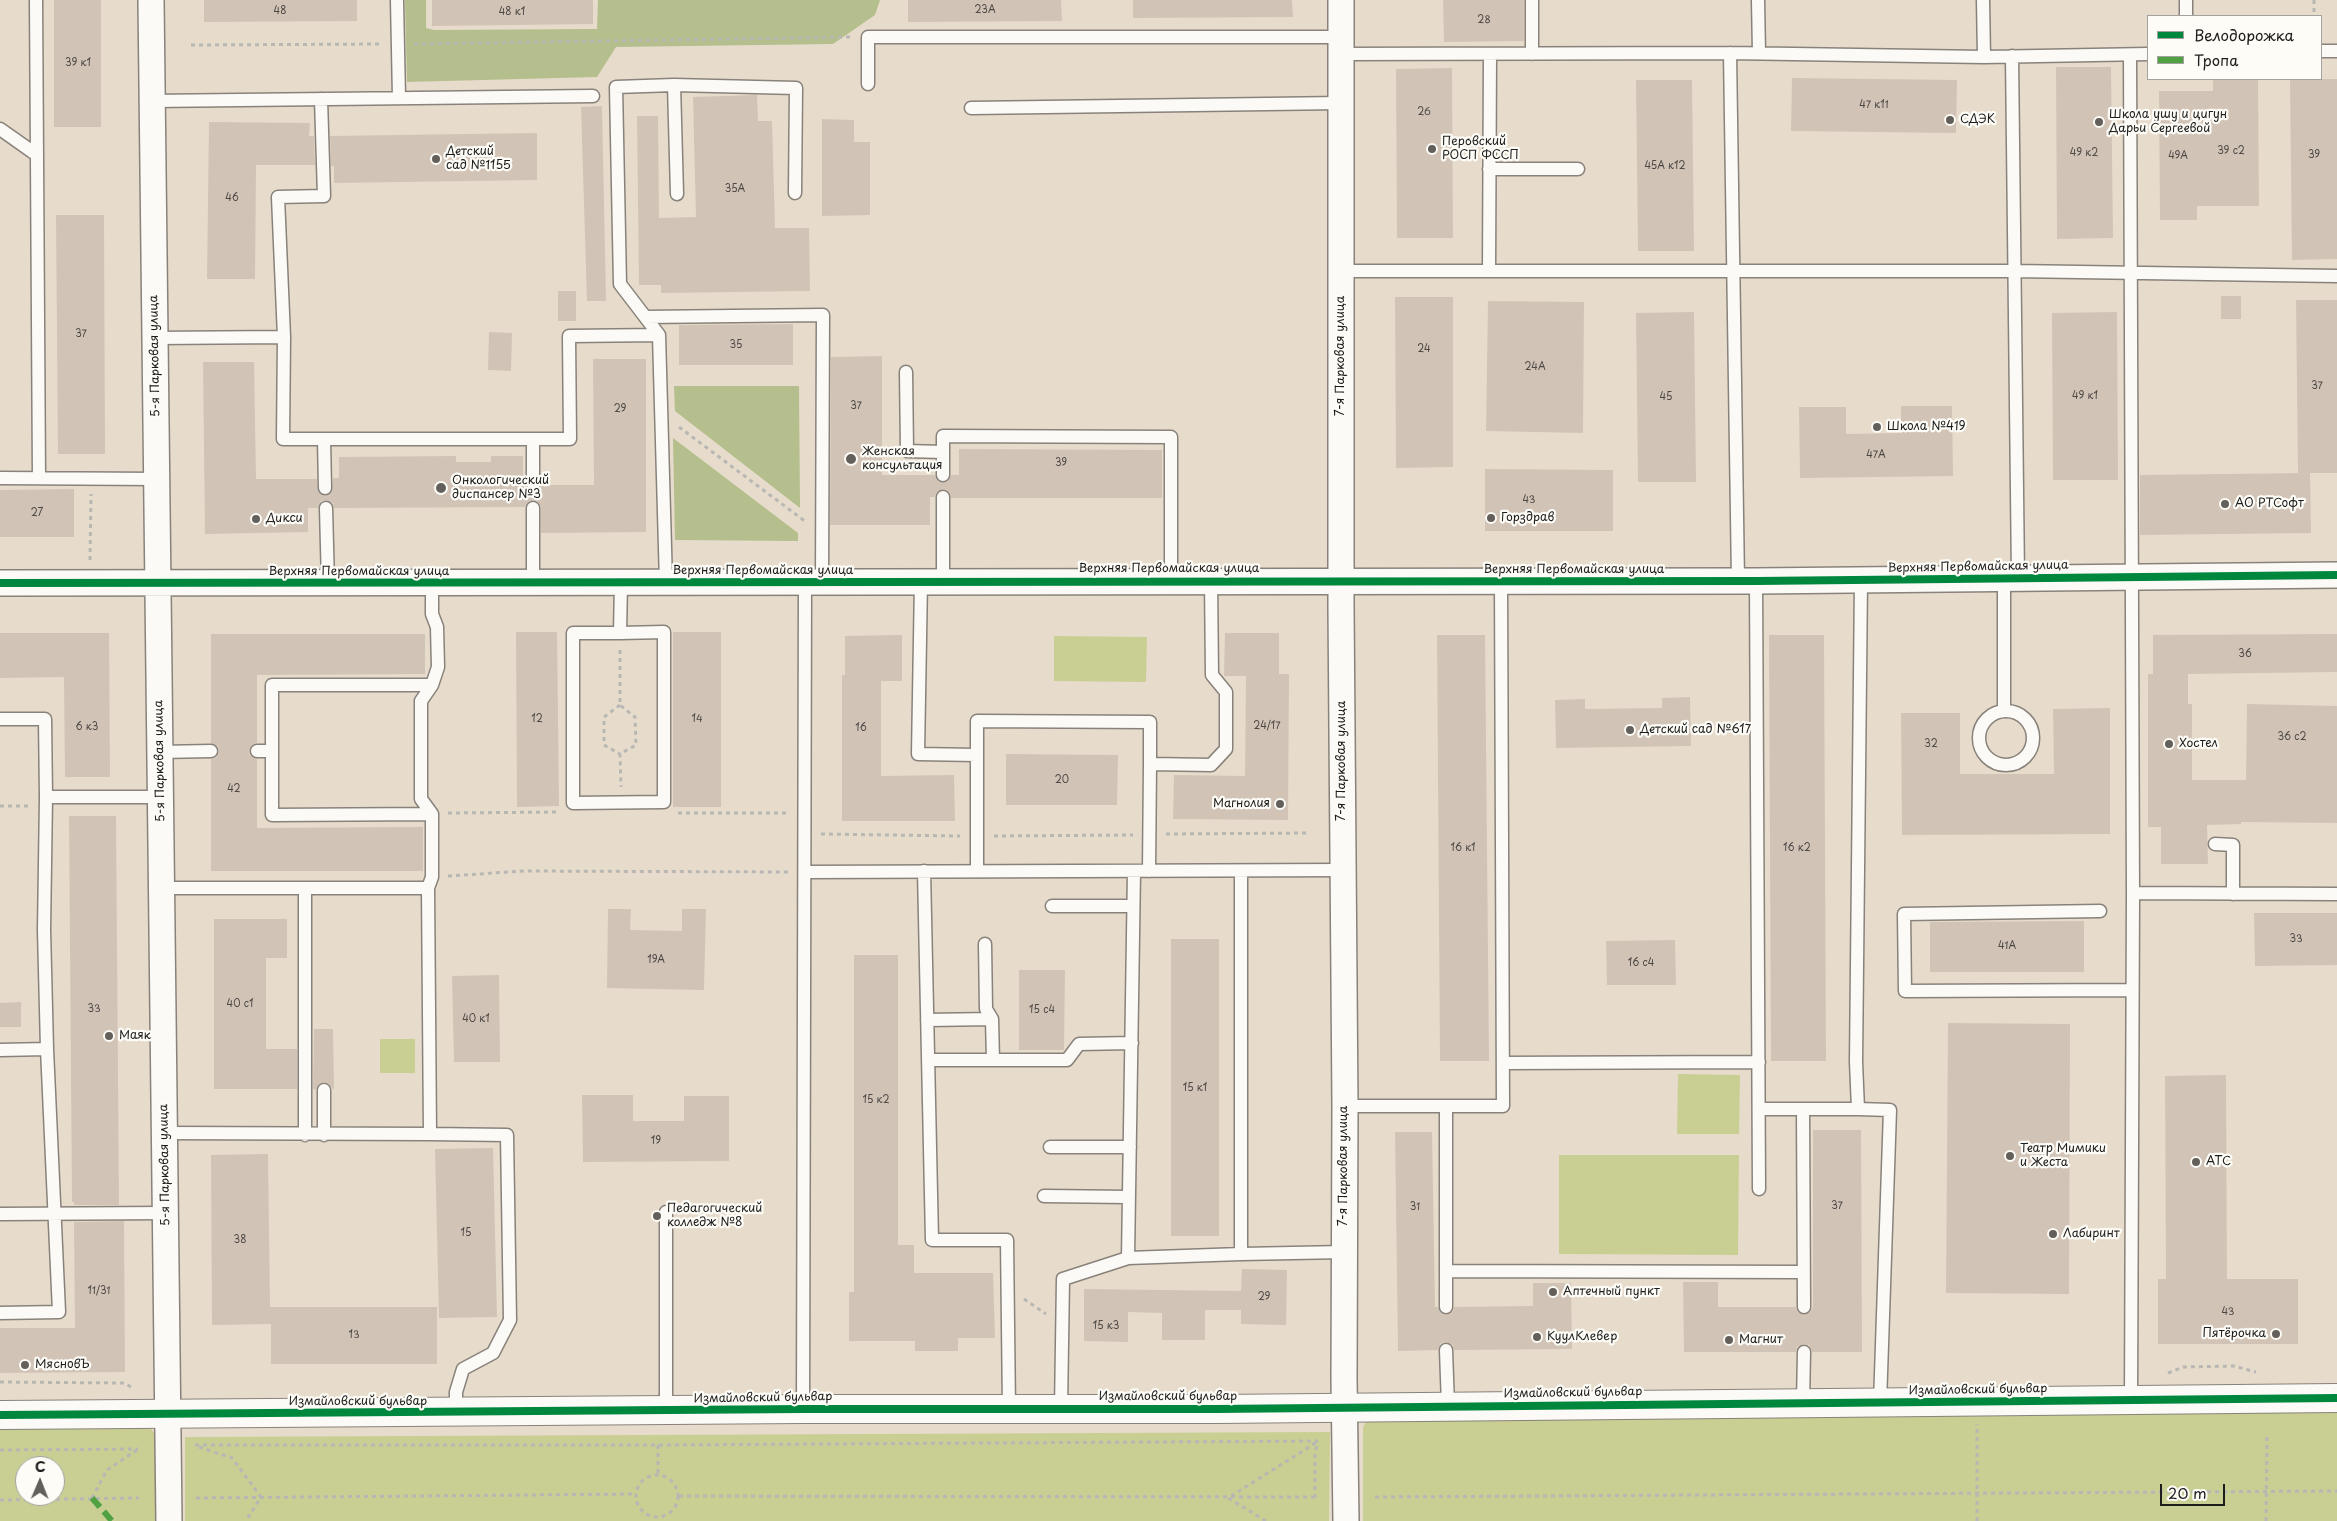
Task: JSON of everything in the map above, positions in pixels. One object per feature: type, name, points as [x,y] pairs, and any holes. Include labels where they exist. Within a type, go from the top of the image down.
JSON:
[{"type":"street","name":"5-я Парковая улица","points":[[151,0],[170,1521]]},
{"type":"street","name":"7-я Парковая улица","points":[[1341,0],[1341,580],[1346,1521]]},
{"type":"street","name":"Верхняя Первомайская улица","points":[[0,583],[328,584],[1171,580],[1747,581],[2337,576]]},
{"type":"street","name":"Измайловский бульвар","points":[[0,1415],[1061,1409],[2337,1398]]},
{"type":"lane","points":[[36,0],[39,478]]},
{"type":"lane","points":[[397,0],[399,98]]},
{"type":"lane","points":[[1532,0],[1532,54]]},
{"type":"lane","points":[[1758,0],[1759,54]]},
{"type":"lane","points":[[1982,0],[1984,57]]},
{"type":"lane","points":[[2186,0],[2186,15]]},
{"type":"lane","points":[[868,84],[868,37],[1341,46],[1490,55],[1730,53],[1984,57],[2147,54]]},
{"type":"lane","points":[[2322,51],[2337,51]]},
{"type":"lane","points":[[1730,53],[1734,272],[1747,581],[1759,1062],[1759,1189]]},
{"type":"lane","points":[[1489,271],[1490,55]]},
{"type":"lane","points":[[2130,55],[2133,577],[2131,1400]]},
{"type":"lane","points":[[2004,710],[2011,578],[2014,272],[2012,56]]},
{"type":"lane","points":[[674,85],[677,194]]},
{"type":"lane","points":[[666,583],[660,335],[620,284],[616,87],[674,85],[796,88],[795,194]]},
{"type":"lane","points":[[152,102],[593,96]]},
{"type":"lane","points":[[321,99],[324,196],[278,197],[284,337],[283,439],[570,439],[569,336],[660,335]]},
{"type":"lane","points":[[971,108],[1341,103]]},
{"type":"lane","points":[[0,128],[37,155]]},
{"type":"lane","points":[[1490,169],[1578,169]]},
{"type":"lane","points":[[1342,271],[2014,272],[2337,276]]},
{"type":"lane","points":[[646,317],[823,315],[823,535],[814,582],[806,834],[801,872],[804,1409]]},
{"type":"lane","points":[[155,338],[284,337]]},
{"type":"lane","points":[[906,372],[907,451],[943,452]]},
{"type":"lane","points":[[943,475],[943,436],[1172,437],[1171,580]]},
{"type":"lane","points":[[324,439],[326,488]]},
{"type":"lane","points":[[533,440],[533,485]]},
{"type":"lane","points":[[0,478],[157,479]]},
{"type":"lane","points":[[943,497],[932,581],[918,754],[977,755]]},
{"type":"lane","points":[[326,508],[328,584]]},
{"type":"lane","points":[[533,508],[533,583]]},
{"type":"lane","points":[[1858,1110],[1856,1062],[1861,580]]},
{"type":"lane","points":[[1150,764],[1211,764],[1226,749],[1226,692],[1212,675],[1211,581]]},
{"type":"lane","points":[[1345,1106],[1503,1106],[1501,581]]},
{"type":"lane","points":[[430,1134],[430,883],[432,814],[421,799],[421,701],[432,685],[438,667],[437,627],[432,614],[432,583]]},
{"type":"lane","points":[[620,633],[621,583]]},
{"type":"lane","points":[[664,632],[664,807],[621,803],[574,802],[572,633],[664,632]]},
{"type":"lane","points":[[432,685],[272,685],[272,815],[432,814]]},
{"type":"lane","points":[[2004,710],[2021,714],[2032,727],[2033,744],[2024,759],[2009,765],[1992,762],[1981,748],[1979,731],[1988,717],[2004,710]]},
{"type":"lane","points":[[0,719],[45,720],[44,930],[47,1050],[59,1312],[0,1313]]},
{"type":"lane","points":[[977,871],[977,721],[1150,722],[1149,871]]},
{"type":"lane","points":[[160,752],[211,751]]},
{"type":"lane","points":[[257,751],[272,751]]},
{"type":"lane","points":[[46,802],[160,797]]},
{"type":"lane","points":[[2215,844],[2233,845],[2233,894]]},
{"type":"lane","points":[[801,872],[1343,870]]},
{"type":"lane","points":[[924,871],[932,1240],[1007,1240],[1009,1409]]},
{"type":"lane","points":[[1128,1258],[1134,871]]},
{"type":"lane","points":[[1241,871],[1241,1254]]},
{"type":"lane","points":[[162,888],[305,888],[430,883]]},
{"type":"lane","points":[[304,1135],[305,888]]},
{"type":"lane","points":[[2133,893],[2337,894]]},
{"type":"lane","points":[[1052,906],[1133,906]]},
{"type":"lane","points":[[2100,911],[1904,914],[1905,991],[2132,990]]},
{"type":"lane","points":[[984,944],[986,1009],[992,1019],[993,1060]]},
{"type":"lane","points":[[928,1020],[992,1019]]},
{"type":"lane","points":[[928,1060],[1066,1060],[1079,1044],[1132,1043]]},
{"type":"lane","points":[[0,1050],[47,1050]]},
{"type":"lane","points":[[1503,1063],[1759,1062]]},
{"type":"lane","points":[[324,1090],[324,1135]]},
{"type":"lane","points":[[1446,1106],[1446,1307]]},
{"type":"lane","points":[[1759,1109],[1890,1110],[1880,1403]]},
{"type":"lane","points":[[1803,1109],[1802,1272],[1804,1307]]},
{"type":"lane","points":[[166,1133],[507,1135],[510,1320],[493,1353],[462,1369],[456,1392],[456,1413]]},
{"type":"lane","points":[[1050,1147],[1130,1147]]},
{"type":"lane","points":[[1044,1196],[1129,1197]]},
{"type":"lane","points":[[666,1212],[666,1411]]},
{"type":"lane","points":[[0,1214],[166,1213]]},
{"type":"lane","points":[[1061,1409],[1063,1279],[1128,1258],[1344,1252]]},
{"type":"lane","points":[[1446,1271],[1802,1272]]},
{"type":"lane","points":[[1446,1350],[1448,1406]]},
{"type":"lane","points":[[1803,1402],[1804,1352]]},
{"type":"path","points":[[2314,0],[2314,15]]},
{"type":"path","points":[[191,45],[868,37]]},
{"type":"path","points":[[662,415],[823,535]]},
{"type":"path","points":[[90,566],[91,479]]},
{"type":"path","points":[[620,633],[620,705]]},
{"type":"path","points":[[620,705],[635,717],[636,745],[620,754]]},
{"type":"path","points":[[620,705],[604,717],[604,745],[620,754]]},
{"type":"path","points":[[620,754],[621,803]]},
{"type":"path","points":[[0,806],[46,802]]},
{"type":"path","points":[[464,812],[493,812]]},
{"type":"path","points":[[806,834],[977,836],[1310,833]]},
{"type":"path","points":[[430,883],[524,871],[801,872]]},
{"type":"path","points":[[1008,1287],[1063,1325]]},
{"type":"path","points":[[2168,1373],[2183,1367],[2234,1366],[2256,1372]]},
{"type":"path","points":[[0,1382],[124,1383],[138,1392]]},
{"type":"path","points":[[1977,1422],[1977,1521]]},
{"type":"path","points":[[2266,1521],[2267,1433]]},
{"type":"path","points":[[261,1497],[232,1458],[195,1445],[658,1445],[1318,1441]]},
{"type":"path","points":[[679,1496],[1316,1497],[1315,1453],[1318,1441]]},
{"type":"path","points":[[1228,1498],[1318,1441]]},
{"type":"path","points":[[658,1445],[658,1474]]},
{"type":"path","points":[[0,1450],[138,1449],[107,1470],[92,1498]]},
{"type":"path","points":[[658,1474],[668,1478],[676,1486],[679,1496],[675,1507],[667,1515],[656,1519],[645,1514],[638,1505],[636,1494],[639,1484],[647,1476],[658,1474]]},
{"type":"path","points":[[1376,1497],[2337,1490]]},
{"type":"path","points":[[196,1498],[636,1494]]},
{"type":"path","points":[[246,1521],[261,1497]]},
{"type":"path","points":[[0,1500],[139,1498]]},
{"type":"path","points":[[1228,1498],[1266,1521]]},
{"type":"green space","points":[[405,0],[426,0],[426,28],[434,30],[597,29],[598,0],[880,0],[875,15],[833,44],[616,47],[597,77],[407,82]]},
{"type":"green space","points":[[674,386],[799,386],[800,508],[675,411]]},
{"type":"green space","points":[[673,438],[798,533],[798,541],[675,540]]},
{"type":"green space","points":[[1054,636],[1147,637],[1146,682],[1054,681]]},
{"type":"green space","points":[[380,1039],[415,1039],[415,1073],[380,1073]]},
{"type":"green space","points":[[1678,1074],[1740,1075],[1739,1134],[1677,1134]]},
{"type":"green space","points":[[1559,1155],[1739,1155],[1738,1255],[1559,1254]]},
{"type":"green space","points":[[2337,1407],[2337,1521],[1363,1521],[1363,1427],[1368,1418]]},
{"type":"green space","points":[[0,1429],[151,1429],[159,1439],[158,1521],[0,1521]]},
{"type":"green space","points":[[1330,1432],[1329,1521],[185,1521],[185,1437]]},
{"type":"building","points":[[54,0],[101,0],[101,127],[54,127]]},
{"type":"building","points":[[204,0],[357,0],[357,21],[204,22]]},
{"type":"building","points":[[432,0],[593,0],[593,24],[432,26]]},
{"type":"building","points":[[908,0],[1061,0],[1062,21],[908,22]]},
{"type":"building","points":[[1133,0],[1292,0],[1293,17],[1133,18]]},
{"type":"building","points":[[1443,0],[1524,0],[1524,41],[1444,42]]},
{"type":"building","points":[[2056,67],[2111,67],[2113,238],[2057,239]]},
{"type":"building","points":[[1452,68],[1453,238],[1397,238],[1396,69]]},
{"type":"building","points":[[1792,78],[1957,80],[1956,133],[1791,131]]},
{"type":"building","points":[[2337,79],[2337,259],[2292,260],[2290,80]]},
{"type":"building","points":[[1636,80],[1692,80],[1694,251],[1638,251]]},
{"type":"building","points":[[2213,80],[2258,80],[2259,206],[2197,206],[2197,220],[2160,220],[2159,91],[2213,91]]},
{"type":"building","points":[[757,95],[758,121],[772,121],[775,228],[809,228],[810,291],[661,293],[661,285],[639,285],[637,116],[658,116],[659,218],[696,217],[693,97]]},
{"type":"building","points":[[602,106],[606,301],[587,301],[581,107]]},
{"type":"building","points":[[822,119],[854,120],[854,142],[870,142],[870,215],[822,216]]},
{"type":"building","points":[[209,122],[310,123],[309,136],[314,136],[315,165],[256,165],[255,279],[207,279]]},
{"type":"building","points":[[537,133],[537,180],[334,183],[334,166],[331,166],[330,136]]},
{"type":"building","points":[[56,215],[104,215],[105,454],[58,454]]},
{"type":"building","points":[[558,291],[576,291],[576,321],[558,321]]},
{"type":"building","points":[[2221,296],[2241,296],[2241,319],[2221,319]]},
{"type":"building","points":[[1395,297],[1453,297],[1453,467],[1396,468]]},
{"type":"building","points":[[2296,300],[2337,300],[2337,473],[2298,473]]},
{"type":"building","points":[[1488,301],[1584,302],[1583,433],[1486,431]]},
{"type":"building","points":[[1694,312],[1696,482],[1638,482],[1636,313]]},
{"type":"building","points":[[2117,312],[2118,480],[2053,480],[2052,313]]},
{"type":"building","points":[[793,324],[793,365],[679,365],[679,325]]},
{"type":"building","points":[[489,332],[512,333],[511,371],[488,370]]},
{"type":"building","points":[[882,356],[882,475],[935,475],[939,482],[947,482],[951,475],[959,475],[959,449],[1162,450],[1162,498],[951,498],[947,490],[943,489],[936,493],[935,497],[930,497],[930,525],[830,525],[831,357]]},
{"type":"building","points":[[593,359],[646,359],[646,532],[541,533],[541,507],[537,501],[533,500],[529,501],[525,507],[334,508],[333,503],[326,500],[321,501],[318,508],[308,508],[308,532],[205,534],[203,362],[254,362],[256,479],[317,479],[318,492],[325,496],[332,491],[333,478],[339,478],[339,457],[456,456],[456,462],[491,462],[491,456],[523,456],[523,485],[529,492],[537,492],[541,485],[594,485]]},
{"type":"building","points":[[1901,406],[1952,406],[1953,476],[1800,478],[1799,407],[1846,407],[1846,434],[1901,433]]},
{"type":"building","points":[[1485,469],[1613,470],[1613,531],[1485,531]]},
{"type":"building","name":"АО РТСофт","points":[[2310,473],[2311,533],[2140,535],[2140,475]]},
{"type":"building","points":[[74,489],[74,537],[0,537],[0,490]]},
{"type":"building","points":[[516,632],[557,632],[559,806],[517,807]]},
{"type":"building","points":[[673,632],[721,632],[721,807],[673,807]]},
{"type":"building","points":[[0,633],[109,633],[110,777],[65,777],[64,677],[0,678]]},
{"type":"building","points":[[1225,633],[1279,633],[1279,674],[1289,674],[1288,820],[1173,819],[1174,775],[1245,776],[1246,676],[1224,676]]},
{"type":"building","points":[[211,634],[425,634],[425,674],[257,675],[257,743],[253,744],[249,751],[250,755],[257,759],[257,828],[423,827],[423,871],[211,871],[211,759],[216,758],[219,751],[218,746],[211,743]]},
{"type":"building","points":[[2337,634],[2337,672],[2188,674],[2188,704],[2192,704],[2192,780],[2246,780],[2247,704],[2337,706],[2337,823],[2241,822],[2241,824],[2207,825],[2208,864],[2161,864],[2161,827],[2148,827],[2148,674],[2153,674],[2153,635]]},
{"type":"building","points":[[902,635],[902,681],[881,681],[881,776],[954,775],[955,821],[842,821],[842,675],[845,675],[845,636]]},
{"type":"building","points":[[1437,635],[1485,635],[1489,1061],[1440,1061]]},
{"type":"building","points":[[1769,635],[1824,635],[1826,1061],[1771,1061]]},
{"type":"building","points":[[1690,697],[1691,746],[1556,748],[1555,700],[1585,699],[1585,709],[1662,708],[1662,698]]},
{"type":"building","points":[[2110,708],[2110,834],[1902,835],[1901,713],[1960,713],[1960,774],[2054,774],[2053,709]]},
{"type":"building","points":[[1006,754],[1118,755],[1117,805],[1006,805]]},
{"type":"building","points":[[69,816],[116,816],[119,1205],[74,1205],[74,1202],[72,1202]]},
{"type":"building","points":[[608,909],[631,909],[630,930],[682,931],[682,909],[706,909],[704,990],[607,988]]},
{"type":"building","points":[[2254,913],[2337,913],[2337,965],[2255,966]]},
{"type":"building","points":[[214,919],[287,919],[287,958],[266,958],[266,1049],[297,1049],[297,1089],[214,1089]]},
{"type":"building","points":[[2084,921],[2084,972],[1930,972],[1930,922]]},
{"type":"building","points":[[1171,939],[1219,939],[1219,1236],[1171,1236]]},
{"type":"building","points":[[1675,940],[1676,985],[1607,985],[1606,941]]},
{"type":"building","points":[[854,955],[898,955],[898,1245],[914,1245],[914,1273],[993,1273],[995,1338],[958,1338],[958,1351],[915,1351],[915,1341],[849,1341],[849,1292],[854,1292]]},
{"type":"building","points":[[1019,970],[1065,970],[1064,1050],[1019,1050]]},
{"type":"building","points":[[499,975],[500,1062],[454,1062],[452,976]]},
{"type":"building","points":[[21,1002],[21,1027],[0,1027],[0,1003]]},
{"type":"building","points":[[1948,1023],[2070,1024],[2069,1294],[1946,1293]]},
{"type":"building","points":[[314,1029],[333,1029],[334,1090],[328,1083],[324,1082],[320,1083],[316,1090],[313,1089]]},
{"type":"building","points":[[2226,1075],[2227,1279],[2298,1279],[2298,1344],[2158,1344],[2158,1279],[2166,1279],[2165,1076]]},
{"type":"building","points":[[582,1095],[633,1095],[633,1121],[684,1121],[684,1096],[729,1096],[729,1161],[583,1162]]},
{"type":"building","points":[[1813,1130],[1861,1130],[1862,1352],[1812,1352],[1809,1345],[1804,1344],[1797,1347],[1796,1352],[1684,1352],[1683,1282],[1718,1282],[1718,1307],[1796,1307],[1797,1311],[1804,1315],[1811,1311],[1813,1307]]},
{"type":"building","points":[[1395,1132],[1432,1132],[1435,1307],[1438,1307],[1442,1314],[1446,1315],[1453,1311],[1454,1307],[1533,1306],[1533,1283],[1571,1283],[1572,1349],[1454,1350],[1453,1345],[1446,1342],[1441,1343],[1438,1350],[1398,1351]]},
{"type":"building","points":[[493,1148],[497,1317],[439,1318],[435,1149]]},
{"type":"building","points":[[268,1154],[270,1307],[437,1307],[437,1364],[271,1364],[271,1324],[212,1325],[211,1155]]},
{"type":"building","points":[[124,1221],[125,1372],[0,1373],[0,1328],[75,1328],[74,1222]]},
{"type":"building","points":[[1242,1269],[1287,1270],[1286,1325],[1241,1324],[1241,1310],[1205,1310],[1205,1340],[1162,1340],[1162,1313],[1128,1312],[1128,1342],[1084,1341],[1084,1289],[1241,1291]]},
{"type":"marked path","points":[[92,1498],[112,1521]]},
{"type":"cycle path","points":[[0,583],[1756,581],[2337,575]]},
{"type":"cycle path","points":[[0,1415],[803,1409],[1217,1409],[2337,1398]]},
{"type":"place","name":"СДЭК","points":[[1950,120]]},
{"type":"place","name":"Школа ушу и цигун Дарьи Сергеевой","points":[[2099,122]]},
{"type":"place","name":"Перовский РОСП ФССП","points":[[1432,149]]},
{"type":"place","name":"Детский сад №1155","points":[[436,159]]},
{"type":"place","name":"Школа №419","points":[[1877,427]]},
{"type":"place","name":"Женская консультация","points":[[851,459]]},
{"type":"place","name":"Онкологический диспансер №3","points":[[441,488]]},
{"type":"place","name":"АО РТСофт","points":[[2225,504]]},
{"type":"place","name":"Горздрав","points":[[1491,518]]},
{"type":"place","name":"Дикси","points":[[256,519]]},
{"type":"place","name":"Детский сад №617","points":[[1630,730]]},
{"type":"place","name":"Хостел","points":[[2169,744]]},
{"type":"place","name":"Магнолия","points":[[1280,804]]},
{"type":"place","name":"Маяк","points":[[109,1036]]},
{"type":"place","name":"Театр Мимики и Жеста","points":[[2010,1156]]},
{"type":"place","name":"АТС","points":[[2196,1162]]},
{"type":"place","name":"Педагогический колледж №8","points":[[657,1216]]},
{"type":"place","name":"Лабиринт","points":[[2053,1234]]},
{"type":"place","name":"Аптечный пункт","points":[[1553,1292]]},
{"type":"place","name":"Пятёрочка","points":[[2276,1334]]},
{"type":"place","name":"КуулКлевер","points":[[1537,1337]]},
{"type":"place","name":"Магнит","points":[[1729,1340]]},
{"type":"place","name":"МясновЪ","points":[[25,1365]]}]
